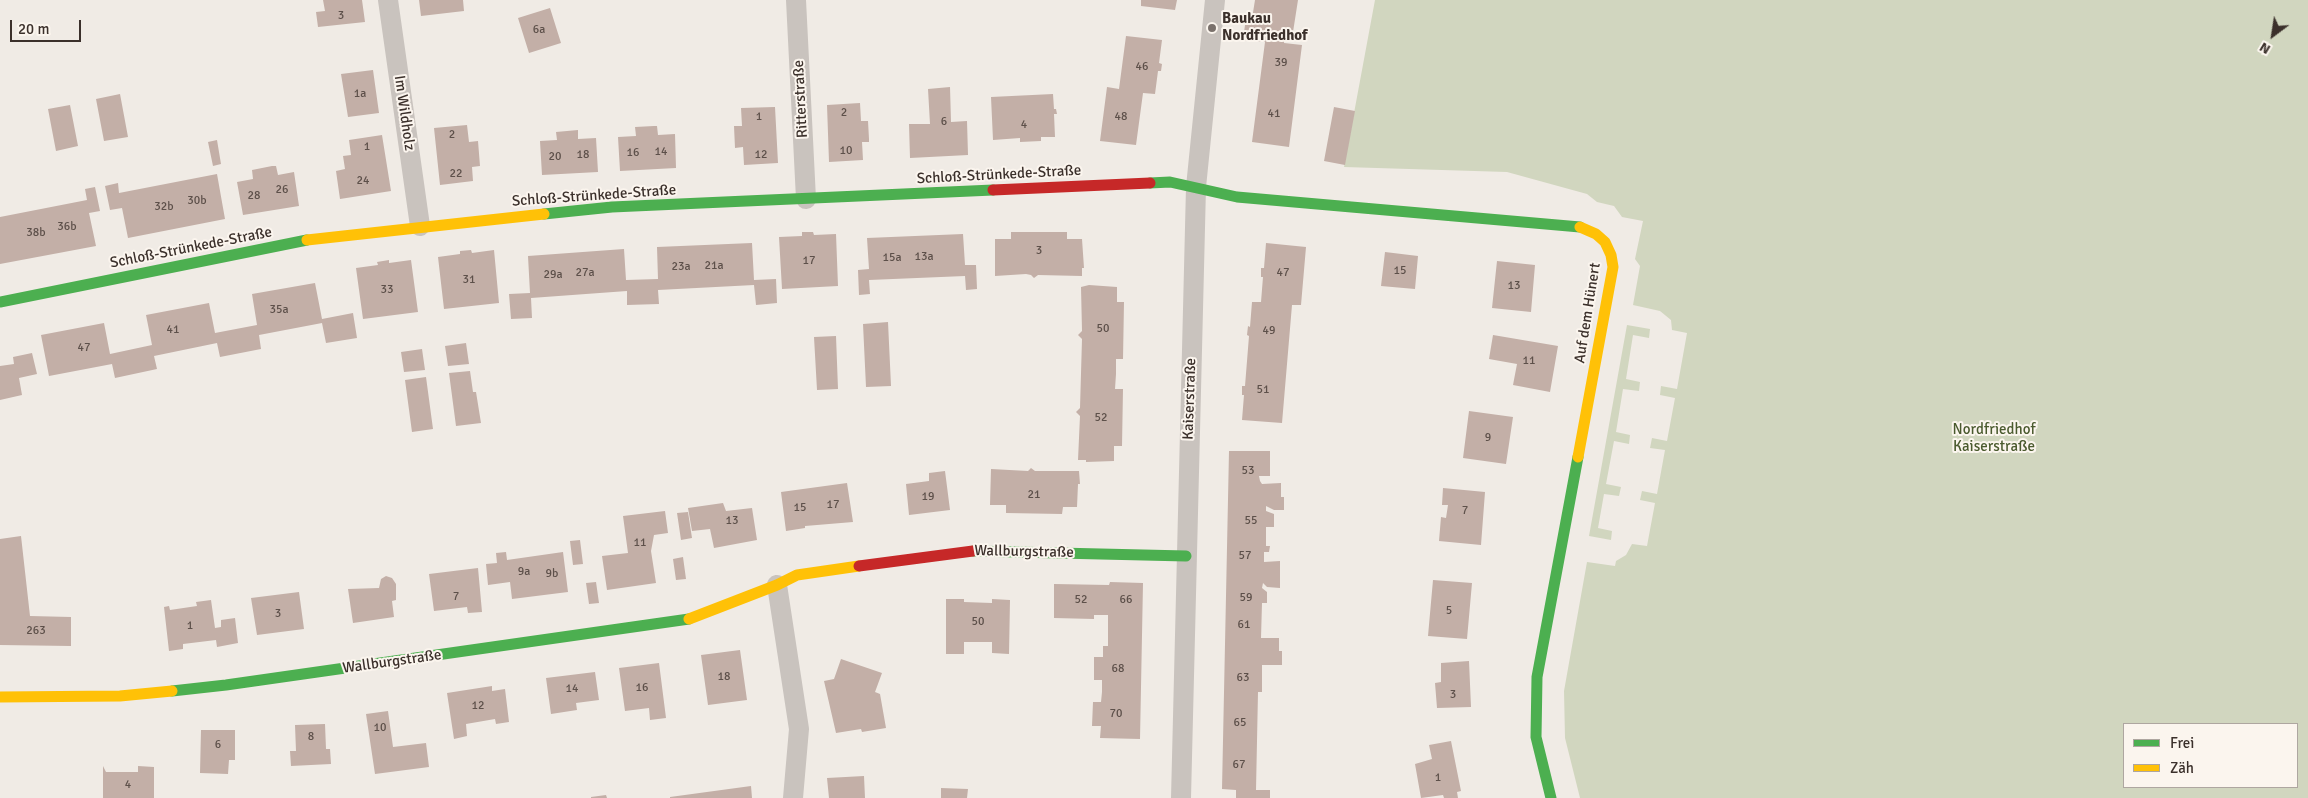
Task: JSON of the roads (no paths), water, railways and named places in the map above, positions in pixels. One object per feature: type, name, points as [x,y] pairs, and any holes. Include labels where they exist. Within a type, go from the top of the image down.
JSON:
[{"type":"street","name":"Im Wildholz","points":[[388,0],[420,226]]},
{"type":"street","name":"Ritterstraße","points":[[796,0],[806,199]]},
{"type":"street","name":"Kaiserstraße","points":[[1181,798],[1196,187],[1215,0]]},
{"type":"street","name":"Schloß-Strünkede-Straße","points":[[0,302],[317,238],[612,207],[1170,182],[1196,187]]},
{"type":"street","name":"Auf dem Hünert","points":[[1196,187],[1237,197],[1577,226],[1596,234],[1605,242],[1612,255],[1613,267],[1537,677],[1535,706],[1536,737],[1542,768],[1551,798]]},
{"type":"street","name":"Wallburgstraße","points":[[0,697],[120,696],[226,685],[689,619],[777,585],[797,574],[977,550],[1186,556]]},
{"type":"street","points":[[777,585],[800,729],[793,798]]},
{"type":"place","name":"Baukau Nordfriedhof","points":[[1212,28]]},
{"type":"park label","name":"Nordfriedhof Kaiserstraße","points":[[1994,438]]}]
